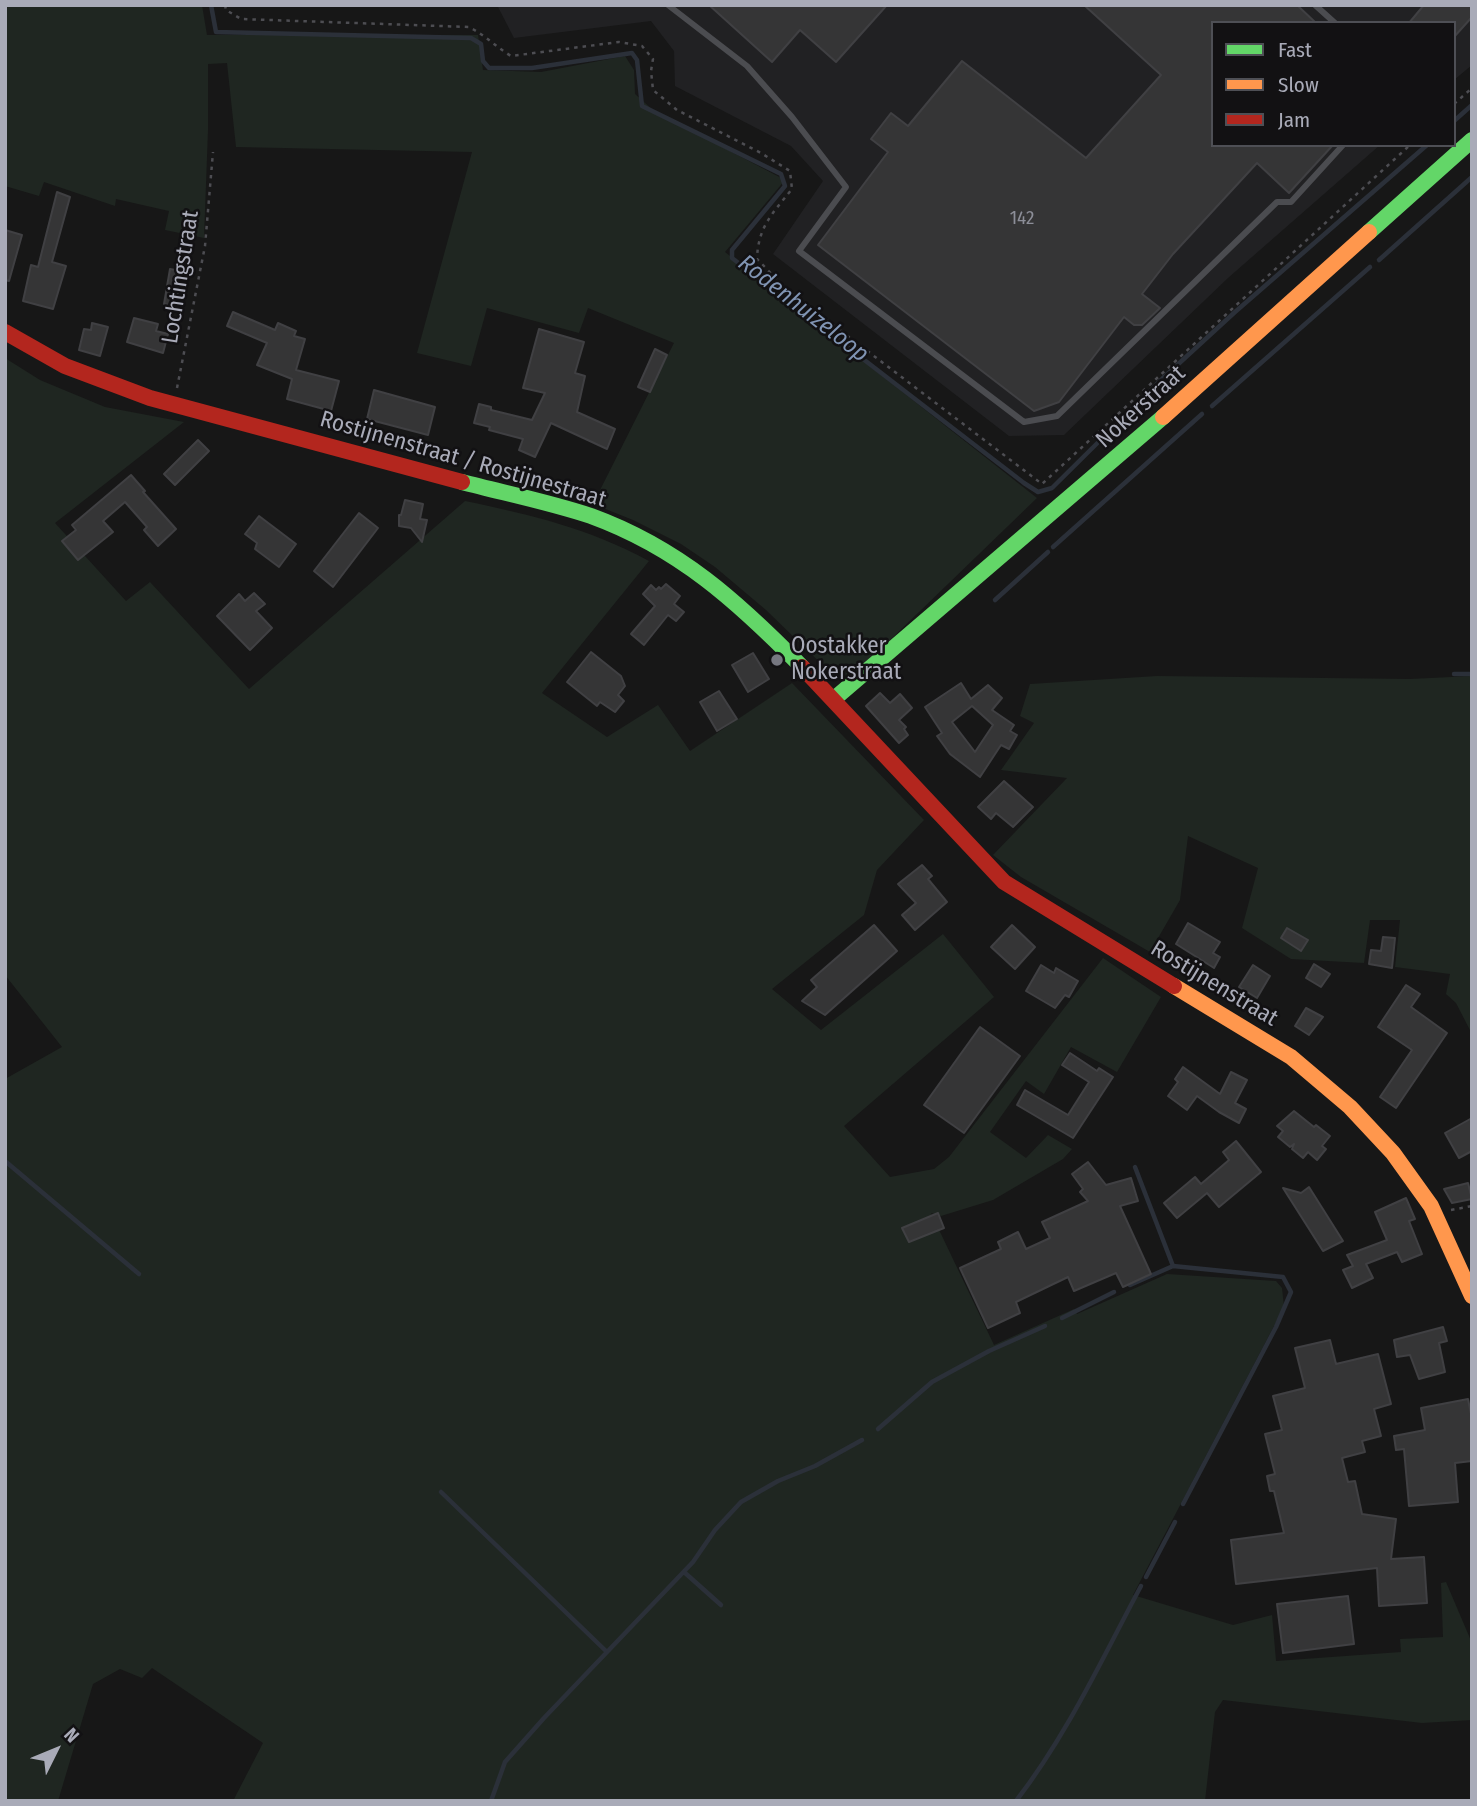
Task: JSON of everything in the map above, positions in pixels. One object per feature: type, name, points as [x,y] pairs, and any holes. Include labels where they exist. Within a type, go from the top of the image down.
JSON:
[{"type":"street","name":"Nokerstraat","points":[[834,699],[1119,457],[1472,140]]},
{"type":"street","name":"Rostijnenstraat / Rostijnestraat","points":[[5,332],[24,345],[109,385],[172,405],[524,497],[590,516],[624,530],[683,561],[747,611],[884,753]]},
{"type":"street","name":"Rostijnenstraat","points":[[884,753],[1004,882],[1291,1058],[1350,1107],[1393,1153],[1434,1214],[1472,1296]]},
{"type":"lane","points":[[668,5],[747,66],[792,117],[846,187],[799,251],[1024,422],[1057,416],[1277,202],[1292,202],[1341,147]]},
{"type":"lane","points":[[679,13],[686,5]]},
{"type":"lane","points":[[1315,5],[1333,21]]},
{"type":"path","points":[[225,5],[226,10],[241,19],[469,27],[511,55],[619,42],[642,46],[653,59],[653,90],[677,110],[790,171],[792,189],[770,216],[757,239],[757,260],[786,289],[1042,484],[1408,147]]},
{"type":"path","points":[[1456,102],[1472,88]]},
{"type":"path","name":"Lochtingstraat","points":[[172,405],[205,246],[213,152]]},
{"type":"path","points":[[1434,1214],[1472,1206]]},
{"type":"shaded area","points":[[5,5],[202,5],[207,35],[478,35],[483,70],[541,72],[625,56],[634,70],[635,94],[654,111],[785,180],[725,252],[1037,498],[860,669],[847,680],[838,680],[766,610],[715,567],[681,544],[593,504],[674,343],[588,308],[579,333],[487,308],[471,366],[417,353],[472,152],[236,147],[227,63],[208,64],[204,238],[165,230],[169,211],[116,199],[115,206],[44,182],[39,196],[5,186]]},
{"type":"shaded area","points":[[497,5],[1472,5],[1472,65],[1456,78],[1456,21],[1211,21],[1211,147],[1378,147],[1228,278],[1064,435],[1009,436],[773,254],[823,181],[791,146],[675,86],[674,51],[651,21],[514,38]]},
{"type":"shaded area","points":[[5,358],[40,380],[105,407],[184,422],[55,523],[126,601],[150,582],[249,689],[465,501],[582,531],[649,561],[542,693],[607,737],[658,705],[690,751],[792,683],[924,820],[877,870],[864,915],[772,989],[821,1030],[943,934],[994,997],[844,1126],[890,1177],[934,1169],[949,1157],[1103,958],[1161,997],[1117,1072],[1071,1047],[1044,1094],[1026,1081],[990,1132],[1026,1158],[1048,1135],[1072,1149],[1063,1159],[993,1200],[941,1216],[931,1213],[994,1345],[1074,1309],[1077,1314],[1167,1274],[1276,1281],[1282,1288],[1284,1307],[1133,1595],[1233,1625],[1272,1615],[1276,1661],[1401,1652],[1400,1639],[1443,1637],[1441,1583],[1446,1582],[1472,1643],[1472,1720],[1422,1723],[1223,1700],[1215,1712],[1205,1801],[233,1801],[263,1743],[152,1668],[142,1678],[120,1669],[93,1684],[58,1801],[5,1801],[5,1079],[62,1047],[5,975]]},
{"type":"shaded area","points":[[1157,676],[1410,679],[1472,676],[1472,1034],[1456,1003],[1446,994],[1450,974],[1395,967],[1400,920],[1370,920],[1364,963],[1291,959],[1242,928],[1258,868],[1188,836],[1180,900],[1150,952],[1021,877],[993,855],[1067,778],[1001,770],[1034,723],[1020,716],[1030,684]]},
{"type":"building","points":[[709,5],[887,5],[836,62],[800,30],[772,62]]},
{"type":"building","points":[[1084,5],[1297,5],[1314,21],[1211,21],[1211,147],[1331,147],[1289,193],[1257,163],[1173,254],[1142,294],[1160,308],[1142,325],[1134,325],[1124,317],[1059,402],[1034,411],[818,245],[888,152],[871,139],[891,113],[908,126],[962,61],[1086,158],[1161,75]]},
{"type":"building","points":[[1424,5],[1472,5],[1472,17],[1456,35],[1456,21],[1411,21]]},
{"type":"building","points":[[57,192],[70,197],[52,262],[66,266],[53,309],[23,301],[31,265],[38,267]]},
{"type":"building","points":[[5,230],[22,235],[9,281],[5,280]]},
{"type":"building","points":[[170,269],[181,271],[176,307],[164,304]]},
{"type":"building","points":[[233,312],[275,330],[278,323],[296,331],[294,336],[305,339],[296,370],[339,381],[331,411],[287,399],[292,379],[257,365],[267,343],[227,326]]},
{"type":"building","points":[[134,318],[158,324],[156,331],[168,334],[163,353],[127,342]]},
{"type":"building","points":[[92,323],[108,327],[100,356],[79,350],[84,329],[91,330]]},
{"type":"building","points":[[539,329],[584,342],[575,373],[585,376],[577,412],[615,429],[607,449],[551,423],[535,457],[519,450],[523,439],[474,423],[479,404],[491,407],[491,410],[532,420],[545,393],[523,388]]},
{"type":"building","points":[[655,349],[667,355],[650,392],[638,387]]},
{"type":"building","points":[[374,390],[435,407],[428,435],[367,419]]},
{"type":"building","points":[[198,440],[209,451],[175,485],[164,474]]},
{"type":"building","points":[[131,475],[176,529],[158,546],[144,530],[147,527],[125,502],[103,521],[113,532],[78,560],[62,541],[76,530],[72,525]]},
{"type":"building","points":[[405,500],[423,504],[420,519],[427,520],[422,542],[411,528],[399,526],[399,515]]},
{"type":"building","points":[[359,513],[378,528],[333,587],[314,571]]},
{"type":"building","points":[[259,516],[296,544],[279,567],[255,549],[257,543],[245,534]]},
{"type":"building","points":[[666,584],[680,596],[674,604],[684,612],[676,621],[668,615],[644,645],[631,634],[655,606],[643,594],[651,585],[656,590]]},
{"type":"building","points":[[254,593],[265,604],[256,611],[272,628],[250,650],[217,616],[239,594],[245,601]]},
{"type":"building","points":[[591,652],[621,676],[625,686],[618,695],[624,701],[615,712],[600,702],[597,706],[567,682]]},
{"type":"building","points":[[753,653],[769,679],[748,692],[732,665]]},
{"type":"building","points":[[961,683],[971,699],[988,685],[1002,698],[992,710],[1014,725],[1010,731],[1017,735],[1009,749],[1001,745],[980,777],[950,754],[937,736],[942,733],[925,707]],"holes":[[[972,706],[993,725],[975,752],[952,722]]]},
{"type":"building","points":[[719,691],[737,719],[717,731],[700,702]]},
{"type":"building","points":[[880,693],[890,703],[900,694],[912,708],[899,720],[906,727],[904,729],[908,735],[899,743],[866,706]]},
{"type":"building","points":[[1004,781],[1033,807],[1013,827],[996,813],[991,819],[978,807]]},
{"type":"building","points":[[922,865],[932,876],[928,879],[947,902],[915,930],[902,915],[916,903],[898,884]]},
{"type":"building","points":[[1188,923],[1220,942],[1213,953],[1220,957],[1214,968],[1176,944]]},
{"type":"building","points":[[874,925],[897,951],[825,1015],[802,1001],[817,987],[811,980]]},
{"type":"building","points":[[1012,925],[1035,947],[1015,969],[991,947]]},
{"type":"building","points":[[1287,928],[1308,940],[1301,951],[1281,938]]},
{"type":"building","points":[[1383,937],[1395,938],[1392,968],[1369,964],[1371,950],[1381,951]]},
{"type":"building","points":[[1314,964],[1330,974],[1321,987],[1306,978]]},
{"type":"building","points":[[1041,965],[1054,973],[1056,968],[1078,981],[1069,997],[1065,995],[1055,1008],[1026,991]]},
{"type":"building","points":[[1253,965],[1270,976],[1257,998],[1239,987]]},
{"type":"building","points":[[1406,985],[1420,994],[1411,1007],[1447,1033],[1396,1108],[1380,1097],[1412,1050],[1378,1027]]},
{"type":"building","points":[[1306,1008],[1323,1017],[1309,1035],[1295,1026]]},
{"type":"building","points":[[980,1027],[1020,1056],[964,1133],[924,1105]]},
{"type":"building","points":[[1070,1053],[1097,1071],[1099,1068],[1113,1077],[1073,1138],[1017,1105],[1025,1090],[1068,1115],[1089,1082],[1062,1065]]},
{"type":"building","points":[[1183,1067],[1220,1094],[1231,1072],[1247,1080],[1235,1103],[1246,1109],[1239,1123],[1197,1096],[1187,1110],[1168,1096],[1178,1082],[1175,1079]]},
{"type":"building","points":[[1294,1111],[1330,1136],[1322,1146],[1326,1149],[1317,1160],[1308,1152],[1303,1158],[1292,1149],[1294,1144],[1290,1147],[1278,1137],[1283,1131],[1277,1126]]},
{"type":"building","points":[[1472,1118],[1472,1151],[1459,1158],[1445,1133]]},
{"type":"building","points":[[1236,1141],[1261,1172],[1219,1207],[1207,1193],[1177,1218],[1164,1203],[1195,1177],[1201,1184],[1229,1160],[1223,1152]]},
{"type":"building","points":[[1088,1162],[1106,1185],[1131,1178],[1138,1201],[1120,1206],[1151,1274],[1123,1287],[1116,1273],[1074,1291],[1068,1277],[1016,1302],[1020,1313],[988,1328],[960,1268],[1001,1249],[998,1242],[1018,1232],[1026,1249],[1050,1238],[1042,1222],[1088,1201],[1080,1192],[1083,1189],[1072,1174]]},
{"type":"building","points":[[1468,1183],[1472,1199],[1452,1203],[1444,1189]]},
{"type":"building","points":[[1309,1187],[1343,1241],[1323,1251],[1283,1188],[1301,1193]]},
{"type":"building","points":[[1406,1198],[1415,1219],[1409,1221],[1422,1254],[1402,1262],[1397,1252],[1366,1264],[1373,1278],[1352,1288],[1343,1270],[1353,1266],[1347,1255],[1387,1240],[1375,1212]]},
{"type":"building","points":[[938,1213],[944,1228],[909,1242],[902,1228]]},
{"type":"building","points":[[1443,1327],[1447,1341],[1439,1343],[1445,1372],[1419,1379],[1410,1355],[1397,1357],[1394,1340]]},
{"type":"building","points":[[1330,1340],[1336,1364],[1378,1354],[1391,1404],[1374,1409],[1381,1436],[1362,1441],[1365,1452],[1342,1458],[1348,1482],[1355,1481],[1362,1514],[1396,1519],[1391,1559],[1424,1557],[1427,1603],[1379,1606],[1377,1568],[1236,1584],[1231,1540],[1284,1533],[1274,1491],[1270,1491],[1267,1476],[1275,1474],[1265,1434],[1282,1430],[1273,1396],[1305,1388],[1295,1348]]},
{"type":"building","points":[[1468,1399],[1472,1419],[1472,1461],[1455,1463],[1458,1502],[1409,1506],[1404,1449],[1396,1450],[1394,1436],[1425,1430],[1421,1408]]},
{"type":"building","points":[[1348,1596],[1354,1644],[1283,1653],[1277,1604]]},
{"type":"waterway","name":"Rodenhuizeloop","points":[[211,5],[216,32],[471,38],[481,44],[483,61],[489,68],[532,68],[632,53],[637,60],[642,106],[781,174],[785,186],[732,250],[732,258],[1038,492],[1052,488],[1162,379],[1235,312],[1425,147]]},
{"type":"waterway","name":"Rodenhuizeloop","points":[[1456,119],[1472,105]]},
{"type":"waterway","points":[[1379,260],[1472,177]]},
{"type":"waterway","points":[[1212,406],[1370,267]]},
{"type":"waterway","points":[[1053,547],[1202,414]]},
{"type":"waterway","points":[[995,600],[1048,552]]},
{"type":"waterway","points":[[1454,674],[1472,674]]},
{"type":"waterway","points":[[5,1161],[139,1274]]},
{"type":"waterway","points":[[1135,1167],[1173,1266]]},
{"type":"waterway","points":[[1130,1285],[1173,1266],[1283,1277],[1291,1292],[1276,1327],[1183,1504]]},
{"type":"waterway","points":[[1062,1318],[1114,1292]]},
{"type":"waterway","points":[[878,1429],[932,1382],[989,1351],[1045,1326]]},
{"type":"waterway","points":[[491,1801],[505,1762],[693,1562],[715,1530],[741,1502],[862,1440]]},
{"type":"waterway","points":[[441,1492],[607,1652]]},
{"type":"waterway","points":[[1146,1577],[1175,1522]]},
{"type":"waterway","points":[[684,1572],[721,1605]]},
{"type":"waterway","points":[[1016,1801],[1068,1723],[1141,1586]]},
{"type":"traffic: fast","points":[[1369,232],[1472,140]]},
{"type":"traffic: fast","points":[[834,699],[1163,417]]},
{"type":"traffic: fast","points":[[462,482],[591,516],[652,544],[706,579],[754,620],[802,667]]},
{"type":"traffic: slow","points":[[1163,417],[1369,232]]},
{"type":"traffic: slow","points":[[1174,986],[1291,1057],[1350,1107],[1393,1153],[1431,1206],[1472,1296]]},
{"type":"traffic: jam","points":[[5,332],[65,366],[150,398],[462,482]]},
{"type":"traffic: jam","points":[[802,667],[1004,882],[1174,986]]},
{"type":"place","name":"Oostakker Nokerstraat","points":[[777,660]]}]
